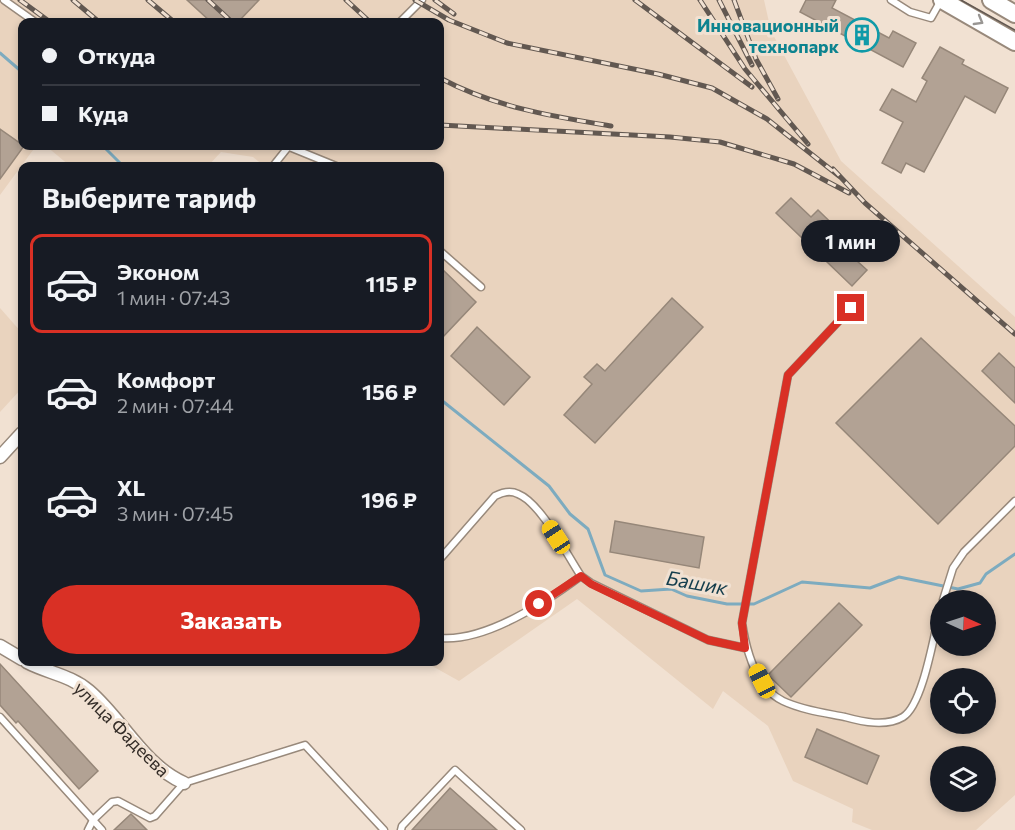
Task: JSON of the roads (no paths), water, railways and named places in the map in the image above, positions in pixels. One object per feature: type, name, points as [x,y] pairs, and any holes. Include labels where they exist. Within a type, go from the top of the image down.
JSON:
[{"type":"main road","points":[[942,0],[1015,42]]},
{"type":"main road","points":[[991,0],[1015,14]]},
{"type":"street","points":[[0,457],[18,437]]},
{"type":"street","points":[[0,646],[18,657]]},
{"type":"street","name":"улица Фадеева","points":[[39,666],[69,676],[90,692],[166,776],[184,783]]},
{"type":"lane","points":[[4,0],[29,18]]},
{"type":"lane","points":[[404,18],[422,0]]},
{"type":"lane","points":[[891,0],[910,12],[931,18],[942,0]]},
{"type":"lane","points":[[298,150],[326,162]]},
{"type":"lane","points":[[444,255],[481,287]]},
{"type":"lane","points":[[851,308],[788,375],[746,596],[742,623],[745,648],[762,681],[782,700],[861,721],[885,723],[904,716],[918,695],[930,649]]},
{"type":"lane","points":[[444,554],[495,496],[505,491],[518,494],[539,512],[581,576],[591,584],[708,640],[745,648]]},
{"type":"lane","points":[[946,590],[949,577],[964,552],[1015,501]]},
{"type":"lane","points":[[444,638],[464,636],[507,622],[555,595],[581,576]]},
{"type":"lane","points":[[0,717],[102,830]]},
{"type":"lane","points":[[88,830],[93,820],[112,802],[125,802],[144,817],[155,816],[184,783],[305,745],[384,830]]},
{"type":"lane","points":[[401,830],[402,825],[455,770],[521,830]]},
{"type":"waterway","name":"Башик","points":[[0,53],[18,69]]},
{"type":"waterway","name":"Башик","points":[[107,150],[119,162]]},
{"type":"waterway","name":"Башик","points":[[444,402],[549,486],[570,514],[588,529],[605,575],[641,591],[671,589],[687,596],[727,604],[754,604],[802,582],[870,588],[899,577],[958,589],[980,583],[986,574],[1015,554]]},
{"type":"tram line","points":[[961,0],[1015,30]]},
{"type":"railway","points":[[20,0],[45,18]]},
{"type":"railway","points":[[73,0],[94,18]]},
{"type":"railway","points":[[148,0],[169,18]]},
{"type":"railway","points":[[208,0],[228,18]]},
{"type":"railway","points":[[346,0],[366,18]]},
{"type":"railway","points":[[415,0],[449,20],[507,43],[658,74],[712,88],[767,119],[839,176]]},
{"type":"railway","points":[[435,0],[454,14]]},
{"type":"railway","points":[[635,0],[752,87]]},
{"type":"railway","points":[[700,0],[745,69],[808,144]]},
{"type":"railway","points":[[719,0],[752,65]]},
{"type":"railway","points":[[734,0],[756,59],[778,99]]},
{"type":"railway","points":[[444,80],[481,96],[523,109],[611,126]]},
{"type":"railway","points":[[444,125],[670,137],[720,142],[794,164],[849,193]]},
{"type":"railway","points":[[833,169],[865,203],[1015,334]]},
{"type":"place","name":"Инновационный технопарк","points":[[862,35]]}]
